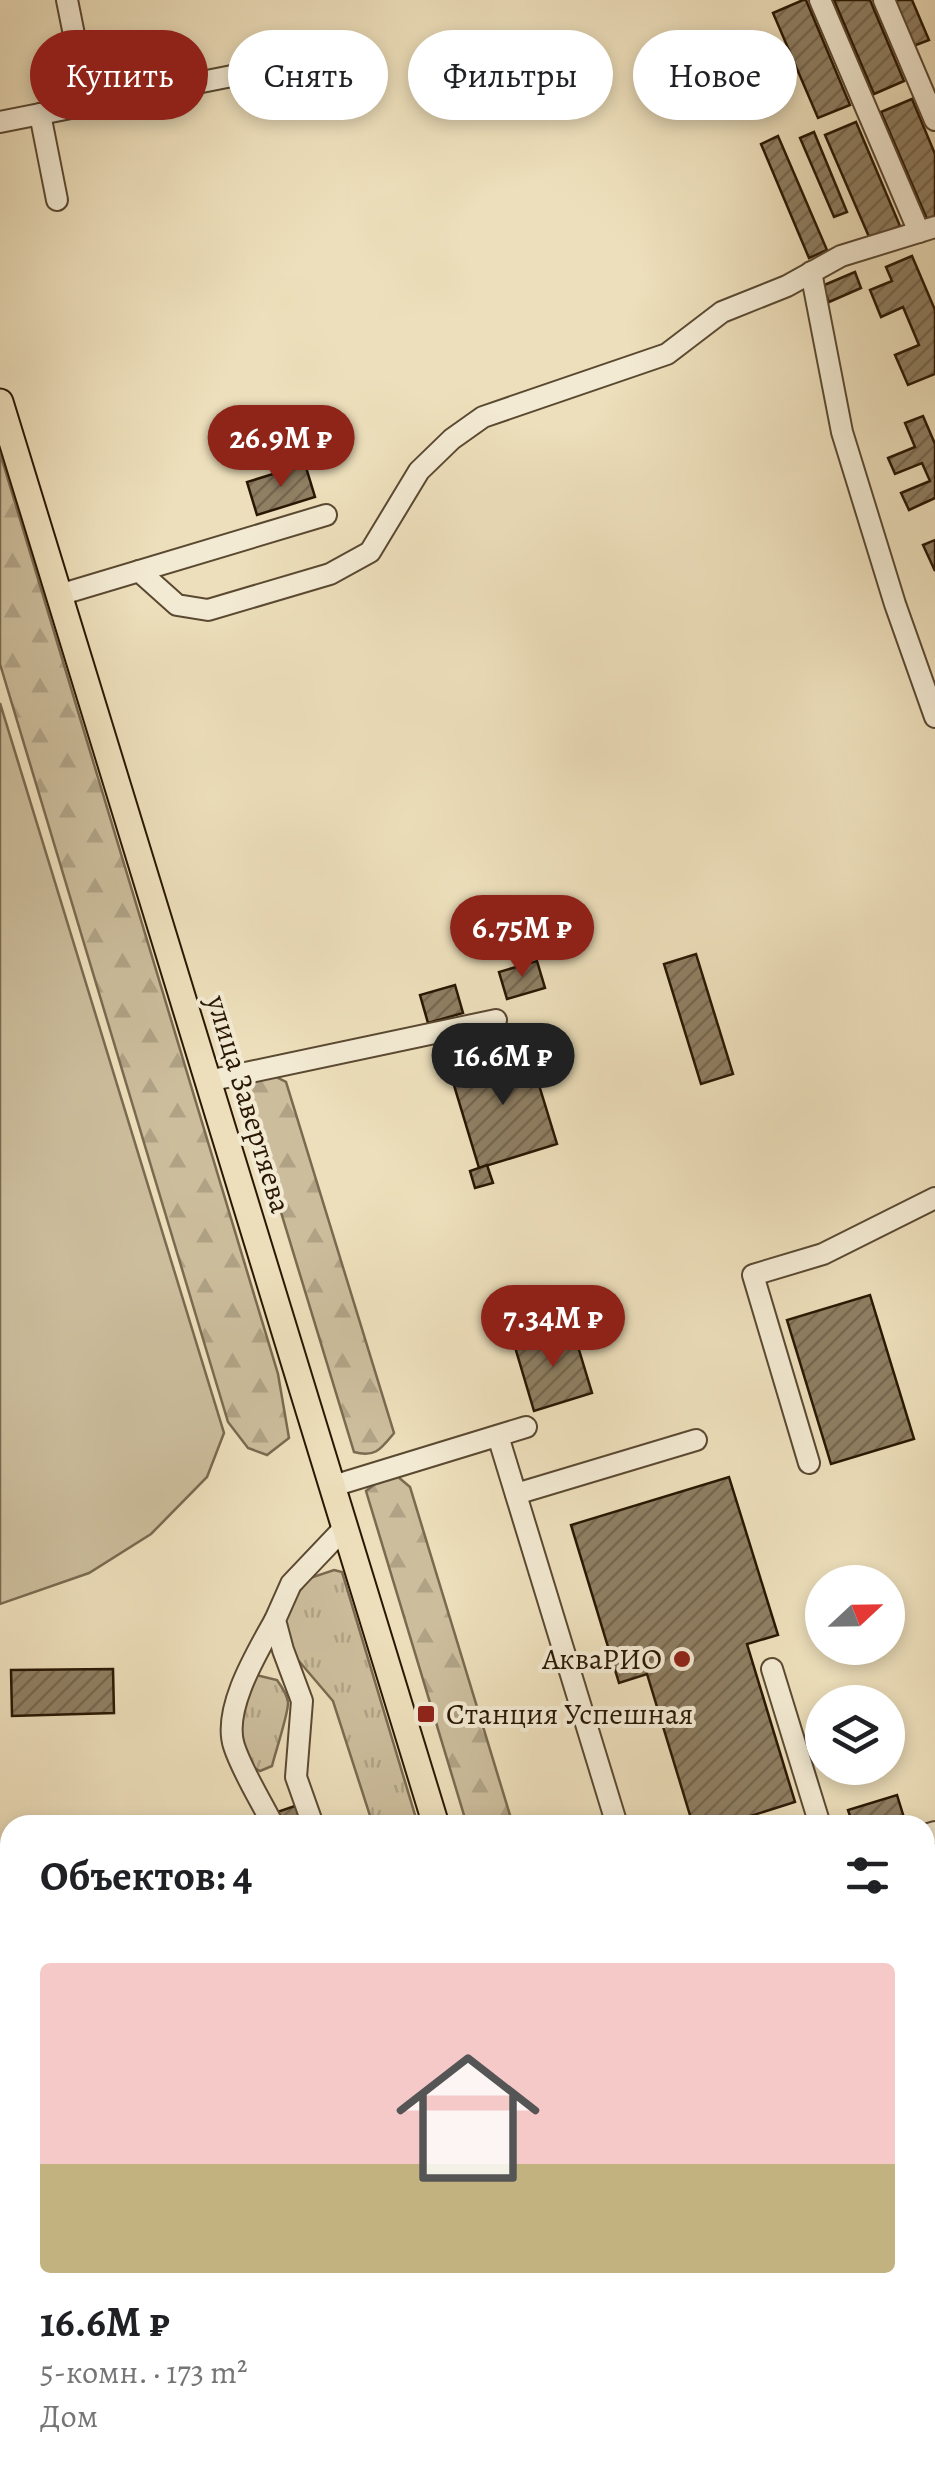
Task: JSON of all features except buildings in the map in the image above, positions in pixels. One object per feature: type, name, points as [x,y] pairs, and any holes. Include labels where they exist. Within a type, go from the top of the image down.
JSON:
[{"type":"main road","name":"улица Завертяева","points":[[0,402],[433,1815]]},
{"type":"street","points":[[67,0],[73,30]]},
{"type":"street","points":[[139,571],[178,604],[208,610],[330,574],[370,552],[418,471],[483,417],[667,354],[722,312],[787,286],[842,256],[927,230],[820,0]]},
{"type":"street","points":[[884,0],[935,120]]},
{"type":"street","points":[[0,122],[30,116]]},
{"type":"street","points":[[41,120],[57,200]]},
{"type":"street","points":[[811,272],[842,432],[935,717]]},
{"type":"street","points":[[59,595],[326,515]]},
{"type":"street","points":[[208,1081],[496,1020]]},
{"type":"street","points":[[809,1463],[753,1276],[823,1254],[935,1198]]},
{"type":"street","points":[[333,1486],[526,1427]]},
{"type":"street","points":[[498,1436],[614,1815]]},
{"type":"street","points":[[516,1494],[696,1440]]},
{"type":"street","points":[[268,1815],[233,1745],[231,1726],[243,1679],[291,1584],[346,1526]]},
{"type":"street","points":[[275,1620],[302,1701],[296,1777],[309,1815]]},
{"type":"street","points":[[772,1668],[817,1815]]},
{"type":"green space","points":[[0,453],[278,1374],[289,1438],[267,1455],[248,1448],[228,1422],[0,664]]},
{"type":"green space","points":[[0,703],[224,1433],[207,1477],[151,1534],[89,1573],[0,1604]]},
{"type":"green space","points":[[270,1074],[286,1082],[394,1433],[372,1453],[354,1452],[245,1094],[251,1080]]},
{"type":"green space","points":[[397,1476],[410,1487],[510,1815],[464,1815],[366,1491],[380,1480]]},
{"type":"green space","points":[[334,1570],[342,1572],[415,1815],[370,1815],[333,1701],[292,1653],[285,1622],[298,1593],[310,1578]]},
{"type":"green space","points":[[256,1675],[277,1680],[288,1702],[272,1766],[260,1771],[248,1764],[239,1722],[251,1680]]},
{"type":"place","name":"АкваРИО","points":[[682,1659]]},
{"type":"place","name":"Станция Успешная","points":[[426,1714]]}]
